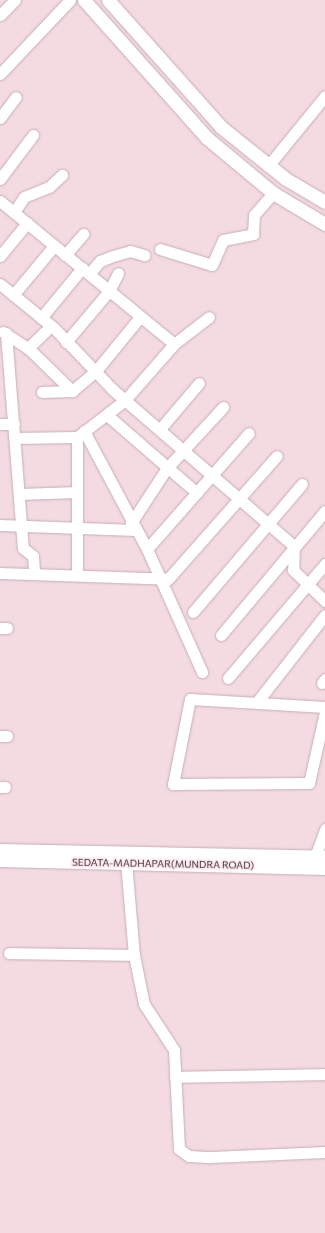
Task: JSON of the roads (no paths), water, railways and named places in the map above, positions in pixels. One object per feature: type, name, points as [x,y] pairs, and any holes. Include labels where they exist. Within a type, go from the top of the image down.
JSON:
[{"type":"main road","points":[[84,0],[207,138],[273,193],[325,224]]},
{"type":"main road","points":[[108,0],[221,127],[268,166],[325,202]]},
{"type":"main road","name":"SEDATA-MADHAPAR(MUNDRA ROAD)","points":[[0,850],[320,857]]},
{"type":"main road","name":"SEDATA-MADHAPAR(MUNDRA ROAD)","points":[[0,860],[325,868]]},
{"type":"street","points":[[0,15],[15,0]]},
{"type":"street","points":[[0,74],[70,0]]},
{"type":"street","points":[[268,166],[325,96]]},
{"type":"street","points":[[0,118],[16,97]]},
{"type":"street","points":[[0,179],[33,135]]},
{"type":"street","points":[[14,212],[24,197],[49,187],[62,175]]},
{"type":"street","points":[[160,250],[212,265],[223,240],[253,234],[254,215],[273,193]]},
{"type":"street","points":[[0,201],[174,344]]},
{"type":"street","points":[[0,256],[27,223]]},
{"type":"street","points":[[65,254],[83,234]]},
{"type":"street","points":[[13,295],[54,246]]},
{"type":"street","points":[[41,318],[85,271],[100,261],[130,250],[144,254]]},
{"type":"street","points":[[66,342],[109,291],[118,273]]},
{"type":"street","points":[[0,284],[51,326],[95,372],[125,400],[214,475],[294,546],[294,570],[307,586],[325,601]]},
{"type":"street","points":[[42,392],[72,390],[95,372],[140,317]]},
{"type":"street","points":[[15,438],[81,434],[125,400],[174,344],[209,317]]},
{"type":"street","points":[[28,348],[51,326]]},
{"type":"street","points":[[3,332],[28,348],[72,390]]},
{"type":"street","points":[[3,332],[14,424],[23,548],[33,556],[34,572]]},
{"type":"street","points":[[160,429],[200,382]]},
{"type":"street","points":[[133,526],[167,468],[223,407]]},
{"type":"street","points":[[107,414],[197,493]]},
{"type":"street","points":[[0,424],[14,424]]},
{"type":"street","points":[[147,549],[214,475],[249,433]]},
{"type":"street","points":[[77,575],[77,492],[81,434]]},
{"type":"street","points":[[81,434],[147,549],[202,672]]},
{"type":"street","points":[[0,573],[34,572],[168,579],[241,499],[277,456]]},
{"type":"street","points":[[193,612],[302,484]]},
{"type":"street","points":[[19,494],[77,492]]},
{"type":"street","points":[[221,635],[294,546],[325,511]]},
{"type":"street","points":[[0,525],[133,526]]},
{"type":"street","points":[[228,678],[325,564]]},
{"type":"street","points":[[257,702],[325,615]]},
{"type":"street","points":[[325,707],[190,699],[173,784],[309,782],[325,712]]},
{"type":"street","points":[[320,857],[325,829]]},
{"type":"street","points":[[126,862],[134,955],[144,1004],[174,1050],[179,1149],[189,1156],[325,1152]]},
{"type":"street","points":[[9,953],[134,955]]},
{"type":"street","points":[[175,1077],[325,1074]]}]
